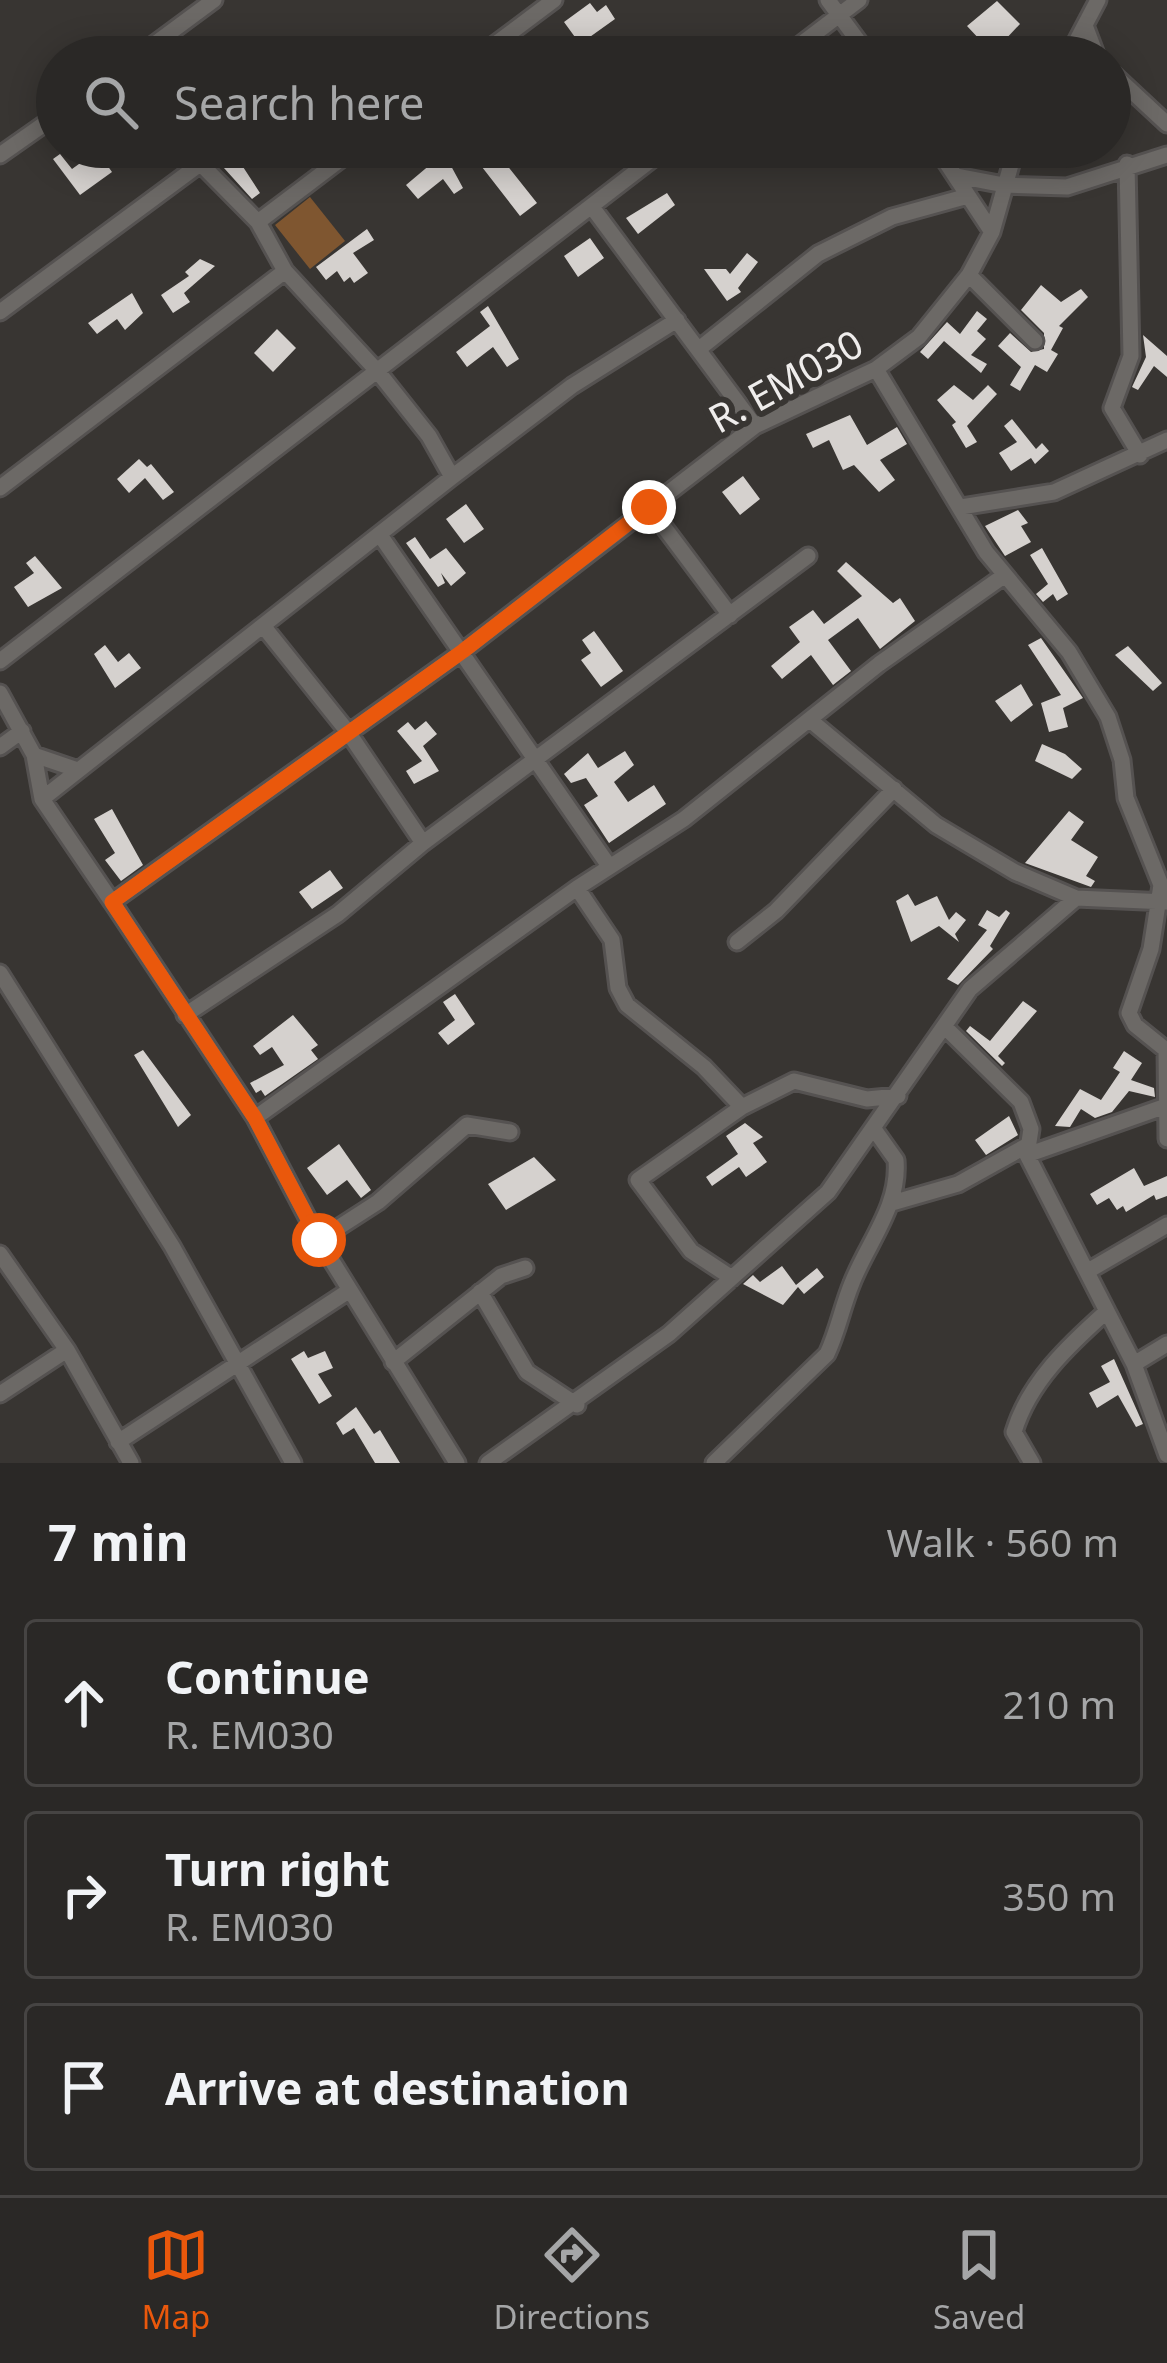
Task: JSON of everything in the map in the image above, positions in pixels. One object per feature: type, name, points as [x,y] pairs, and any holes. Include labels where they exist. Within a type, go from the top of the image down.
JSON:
[{"type":"street","points":[[165,36],[214,0]]},
{"type":"street","points":[[506,36],[554,0]]},
{"type":"street","points":[[828,0],[854,36]]},
{"type":"street","points":[[812,36],[859,0]]},
{"type":"street","points":[[1081,36],[1098,0]]},
{"type":"street","points":[[1086,28],[1089,36]]},
{"type":"street","points":[[1131,91],[1167,124]]},
{"type":"street","points":[[0,155],[36,130]]},
{"type":"street","points":[[1131,163],[1167,155]]},
{"type":"street","points":[[0,312],[195,168]]},
{"type":"street","points":[[204,168],[258,222],[285,271],[379,374],[429,436],[452,477]]},
{"type":"street","points":[[258,222],[330,168]]},
{"type":"street","points":[[0,661],[641,168]]},
{"type":"street","points":[[951,168],[992,232]]},
{"type":"street","name":"R. EM030","points":[[112,902],[463,651],[755,426],[876,369],[919,337],[969,274],[992,232],[1009,168]]},
{"type":"street","points":[[957,176],[1004,185],[1067,187],[1117,168]]},
{"type":"street","points":[[1127,168],[1131,356],[1112,408],[1140,455]]},
{"type":"street","points":[[700,349],[818,254],[892,217],[968,196]]},
{"type":"street","points":[[592,207],[755,426]]},
{"type":"street","points":[[0,488],[285,271]]},
{"type":"street","points":[[969,274],[1035,341]]},
{"type":"street","points":[[43,799],[572,386],[677,320]]},
{"type":"street","points":[[876,369],[1005,575],[1095,689],[1122,760],[1126,798],[1164,904],[1129,1013],[1135,1025],[1167,1049],[1163,1107],[1167,1139]]},
{"type":"street","points":[[961,507],[1054,492],[1167,440]]},
{"type":"street","points":[[649,507],[730,615]]},
{"type":"street","points":[[380,535],[609,866]]},
{"type":"street","points":[[185,1015],[338,914],[423,843],[808,556]]},
{"type":"street","points":[[255,1118],[577,888],[684,819],[1005,575]]},
{"type":"street","points":[[264,627],[347,732],[423,843]]},
{"type":"street","points":[[0,693],[34,755],[43,799],[255,1118],[319,1240],[457,1463]]},
{"type":"street","points":[[810,720],[936,825],[1015,872],[1076,898],[1164,904]]},
{"type":"street","points":[[0,747],[22,731]]},
{"type":"street","points":[[34,755],[78,770]]},
{"type":"street","points":[[737,942],[776,911],[895,789]]},
{"type":"street","points":[[577,888],[612,940],[618,988],[627,1005],[704,1067],[742,1107]]},
{"type":"street","points":[[488,1463],[577,1405],[828,1192],[947,1029],[970,989],[1076,898]]},
{"type":"street","points":[[0,973],[172,1246],[293,1463]]},
{"type":"street","points":[[947,1029],[1021,1102],[1031,1129],[1027,1150],[1134,1364],[1167,1455]]},
{"type":"street","points":[[732,1278],[691,1251],[638,1187],[638,1180],[742,1107],[794,1081],[867,1099],[898,1096]]},
{"type":"street","points":[[892,1203],[958,1184],[1027,1150],[1163,1107]]},
{"type":"street","points":[[319,1240],[377,1202],[466,1125],[510,1132]]},
{"type":"street","points":[[714,1463],[827,1354],[862,1258],[892,1203],[896,1160],[874,1129]]},
{"type":"street","points":[[1088,1270],[1167,1225]]},
{"type":"street","points":[[0,1254],[67,1351],[131,1463]]},
{"type":"street","points":[[393,1362],[480,1292],[511,1270],[525,1268]]},
{"type":"street","points":[[118,1442],[350,1290]]},
{"type":"street","points":[[480,1292],[527,1372],[577,1405]]},
{"type":"street","points":[[1032,1463],[1014,1432],[1019,1418],[1048,1370],[1107,1311]]},
{"type":"street","points":[[1134,1364],[1167,1344]]},
{"type":"street","points":[[0,1394],[67,1351]]},
{"type":"shaded area","points":[[310,197],[345,241],[310,269],[275,225]]},
{"type":"building","points":[[997,1],[1020,24],[1009,36],[976,36],[967,26]]},
{"type":"building","points":[[590,3],[597,12],[606,5],[615,19],[591,36],[574,36],[564,22]]},
{"type":"building","points":[[60,168],[109,168],[112,172],[80,195]]},
{"type":"building","points":[[224,168],[244,168],[260,193],[252,199]]},
{"type":"building","points":[[426,168],[452,168],[463,188],[454,194],[443,179],[418,199],[406,185]]},
{"type":"building","points":[[483,168],[509,168],[537,203],[520,216]]},
{"type":"building","points":[[667,193],[675,205],[638,234],[626,218]]},
{"type":"building","points":[[367,229],[374,240],[353,253],[368,273],[354,283],[350,277],[344,282],[337,271],[326,280],[316,267]]},
{"type":"building","points":[[590,238],[604,258],[578,277],[564,256]]},
{"type":"building","points":[[747,253],[758,262],[738,288],[741,292],[727,301],[704,269],[726,269],[730,274]]},
{"type":"building","points":[[200,259],[215,266],[184,293],[190,302],[173,313],[161,295],[189,276],[185,272]]},
{"type":"building","points":[[1041,285],[1061,302],[1081,289],[1088,297],[1059,326],[1063,328],[1051,350],[1058,354],[1047,372],[1035,365],[1020,391],[1010,385],[1021,367],[998,346],[1010,333],[1031,352],[1044,349],[1044,333],[1021,310]]},
{"type":"building","points":[[132,293],[143,313],[125,330],[117,319],[97,334],[88,323]]},
{"type":"building","points":[[488,306],[519,359],[507,367],[493,347],[467,367],[456,352],[490,326],[480,312]]},
{"type":"building","points":[[977,311],[987,319],[977,331],[986,339],[971,355],[987,364],[981,373],[944,341],[928,359],[920,352],[947,322],[960,334]]},
{"type":"building","points":[[277,329],[296,348],[273,372],[254,353]]},
{"type":"building","points":[[1143,335],[1167,356],[1167,377],[1154,366],[1138,390],[1132,387],[1146,357]]},
{"type":"building","points":[[954,385],[973,400],[988,385],[997,394],[967,426],[977,442],[966,448],[952,425],[956,422],[937,400]]},
{"type":"building","points":[[850,415],[867,445],[897,427],[907,444],[880,460],[895,480],[879,492],[854,465],[843,470],[829,440],[813,448],[806,434]]},
{"type":"building","points":[[1012,419],[1036,449],[1042,443],[1049,451],[1035,464],[1031,458],[1011,471],[999,453],[1017,442],[1004,426]]},
{"type":"building","points":[[139,459],[147,467],[151,464],[174,492],[163,500],[145,478],[129,493],[117,479]]},
{"type":"building","points":[[743,476],[760,499],[740,515],[722,492]]},
{"type":"building","points":[[466,504],[484,529],[464,543],[446,519]]},
{"type":"building","points":[[1018,510],[1028,523],[1021,526],[1031,542],[1005,556],[985,526]]},
{"type":"building","points":[[415,537],[430,559],[446,548],[466,573],[451,586],[441,573],[445,583],[438,587],[406,543]]},
{"type":"building","points":[[1042,548],[1068,594],[1057,601],[1053,594],[1043,602],[1036,594],[1048,584],[1030,555]]},
{"type":"building","points":[[35,556],[62,588],[28,607],[14,587],[34,573],[26,563]]},
{"type":"building","points":[[846,562],[893,603],[900,598],[915,621],[880,649],[858,618],[828,640],[851,671],[833,685],[811,655],[782,679],[771,666],[800,642],[789,627],[813,610],[824,624],[862,596],[837,571]]},
{"type":"building","points":[[594,631],[623,671],[601,687],[581,660],[591,653],[582,640]]},
{"type":"building","points":[[1041,638],[1083,698],[1063,708],[1068,727],[1049,732],[1041,703],[1061,695],[1028,645]]},
{"type":"building","points":[[105,645],[118,662],[129,653],[141,668],[115,688],[94,654]]},
{"type":"building","points":[[1128,646],[1162,683],[1153,691],[1115,655]]},
{"type":"building","points":[[1021,684],[1033,705],[1011,722],[995,701]]},
{"type":"building","points":[[426,721],[437,734],[423,746],[439,771],[414,784],[406,771],[422,761],[397,731],[408,722],[415,730]]},
{"type":"building","points":[[1042,744],[1065,754],[1082,769],[1072,779],[1035,761]]},
{"type":"building","points":[[625,751],[634,765],[614,782],[628,802],[654,785],[666,804],[609,843],[584,805],[598,796],[586,778],[571,783],[564,774],[588,753],[598,768]]},
{"type":"building","points":[[112,809],[143,865],[121,881],[105,860],[115,853],[94,819]]},
{"type":"building","points":[[1069,811],[1084,822],[1071,840],[1098,857],[1086,876],[1095,881],[1091,887],[1025,863]]},
{"type":"building","points":[[330,870],[343,888],[312,909],[299,892]]},
{"type":"building","points":[[908,894],[915,906],[937,896],[949,920],[956,912],[966,920],[955,934],[959,942],[939,926],[911,942],[896,901]]},
{"type":"building","points":[[987,910],[999,917],[1006,910],[1010,913],[990,946],[993,949],[958,985],[947,979],[987,930],[978,925]]},
{"type":"building","points":[[455,994],[475,1024],[448,1045],[438,1033],[455,1020],[443,1002]]},
{"type":"building","points":[[1023,1001],[1037,1011],[998,1056],[1005,1063],[1002,1066],[966,1031],[970,1026],[990,1041]]},
{"type":"building","points":[[293,1015],[318,1045],[311,1050],[318,1059],[265,1096],[261,1090],[256,1093],[250,1083],[284,1065],[272,1047],[260,1055],[253,1046]]},
{"type":"building","points":[[143,1050],[191,1115],[178,1127],[134,1055]]},
{"type":"building","points":[[1124,1051],[1142,1063],[1131,1080],[1154,1088],[1155,1097],[1129,1091],[1112,1112],[1095,1118],[1081,1109],[1070,1127],[1055,1126],[1080,1089],[1101,1100],[1120,1072],[1113,1068]]},
{"type":"building","points":[[1009,1116],[1018,1135],[986,1155],[975,1140]]},
{"type":"building","points":[[745,1123],[763,1137],[753,1143],[767,1162],[746,1177],[739,1167],[712,1186],[706,1177],[738,1154],[726,1136]]},
{"type":"building","points":[[339,1144],[371,1190],[361,1198],[347,1180],[327,1195],[307,1168]]},
{"type":"building","points":[[534,1157],[556,1180],[506,1210],[488,1184]]},
{"type":"building","points":[[1134,1168],[1144,1186],[1167,1176],[1167,1196],[1156,1200],[1154,1195],[1126,1212],[1123,1206],[1117,1210],[1109,1198],[1097,1205],[1090,1194]]},
{"type":"building","points":[[782,1266],[796,1285],[817,1268],[824,1277],[804,1294],[798,1287],[783,1305],[743,1284],[753,1275],[760,1282]]},
{"type":"building","points":[[304,1351],[308,1358],[325,1351],[333,1368],[318,1374],[332,1396],[319,1404],[291,1359]]},
{"type":"building","points":[[1114,1359],[1143,1424],[1136,1427],[1118,1395],[1097,1408],[1089,1393],[1110,1382],[1101,1366]]},
{"type":"building","points":[[356,1407],[374,1434],[380,1430],[400,1463],[375,1463],[354,1428],[343,1435],[336,1423]]},
{"type":"route","points":[[319,1240],[255,1118],[112,902],[463,651],[649,507]]}]
